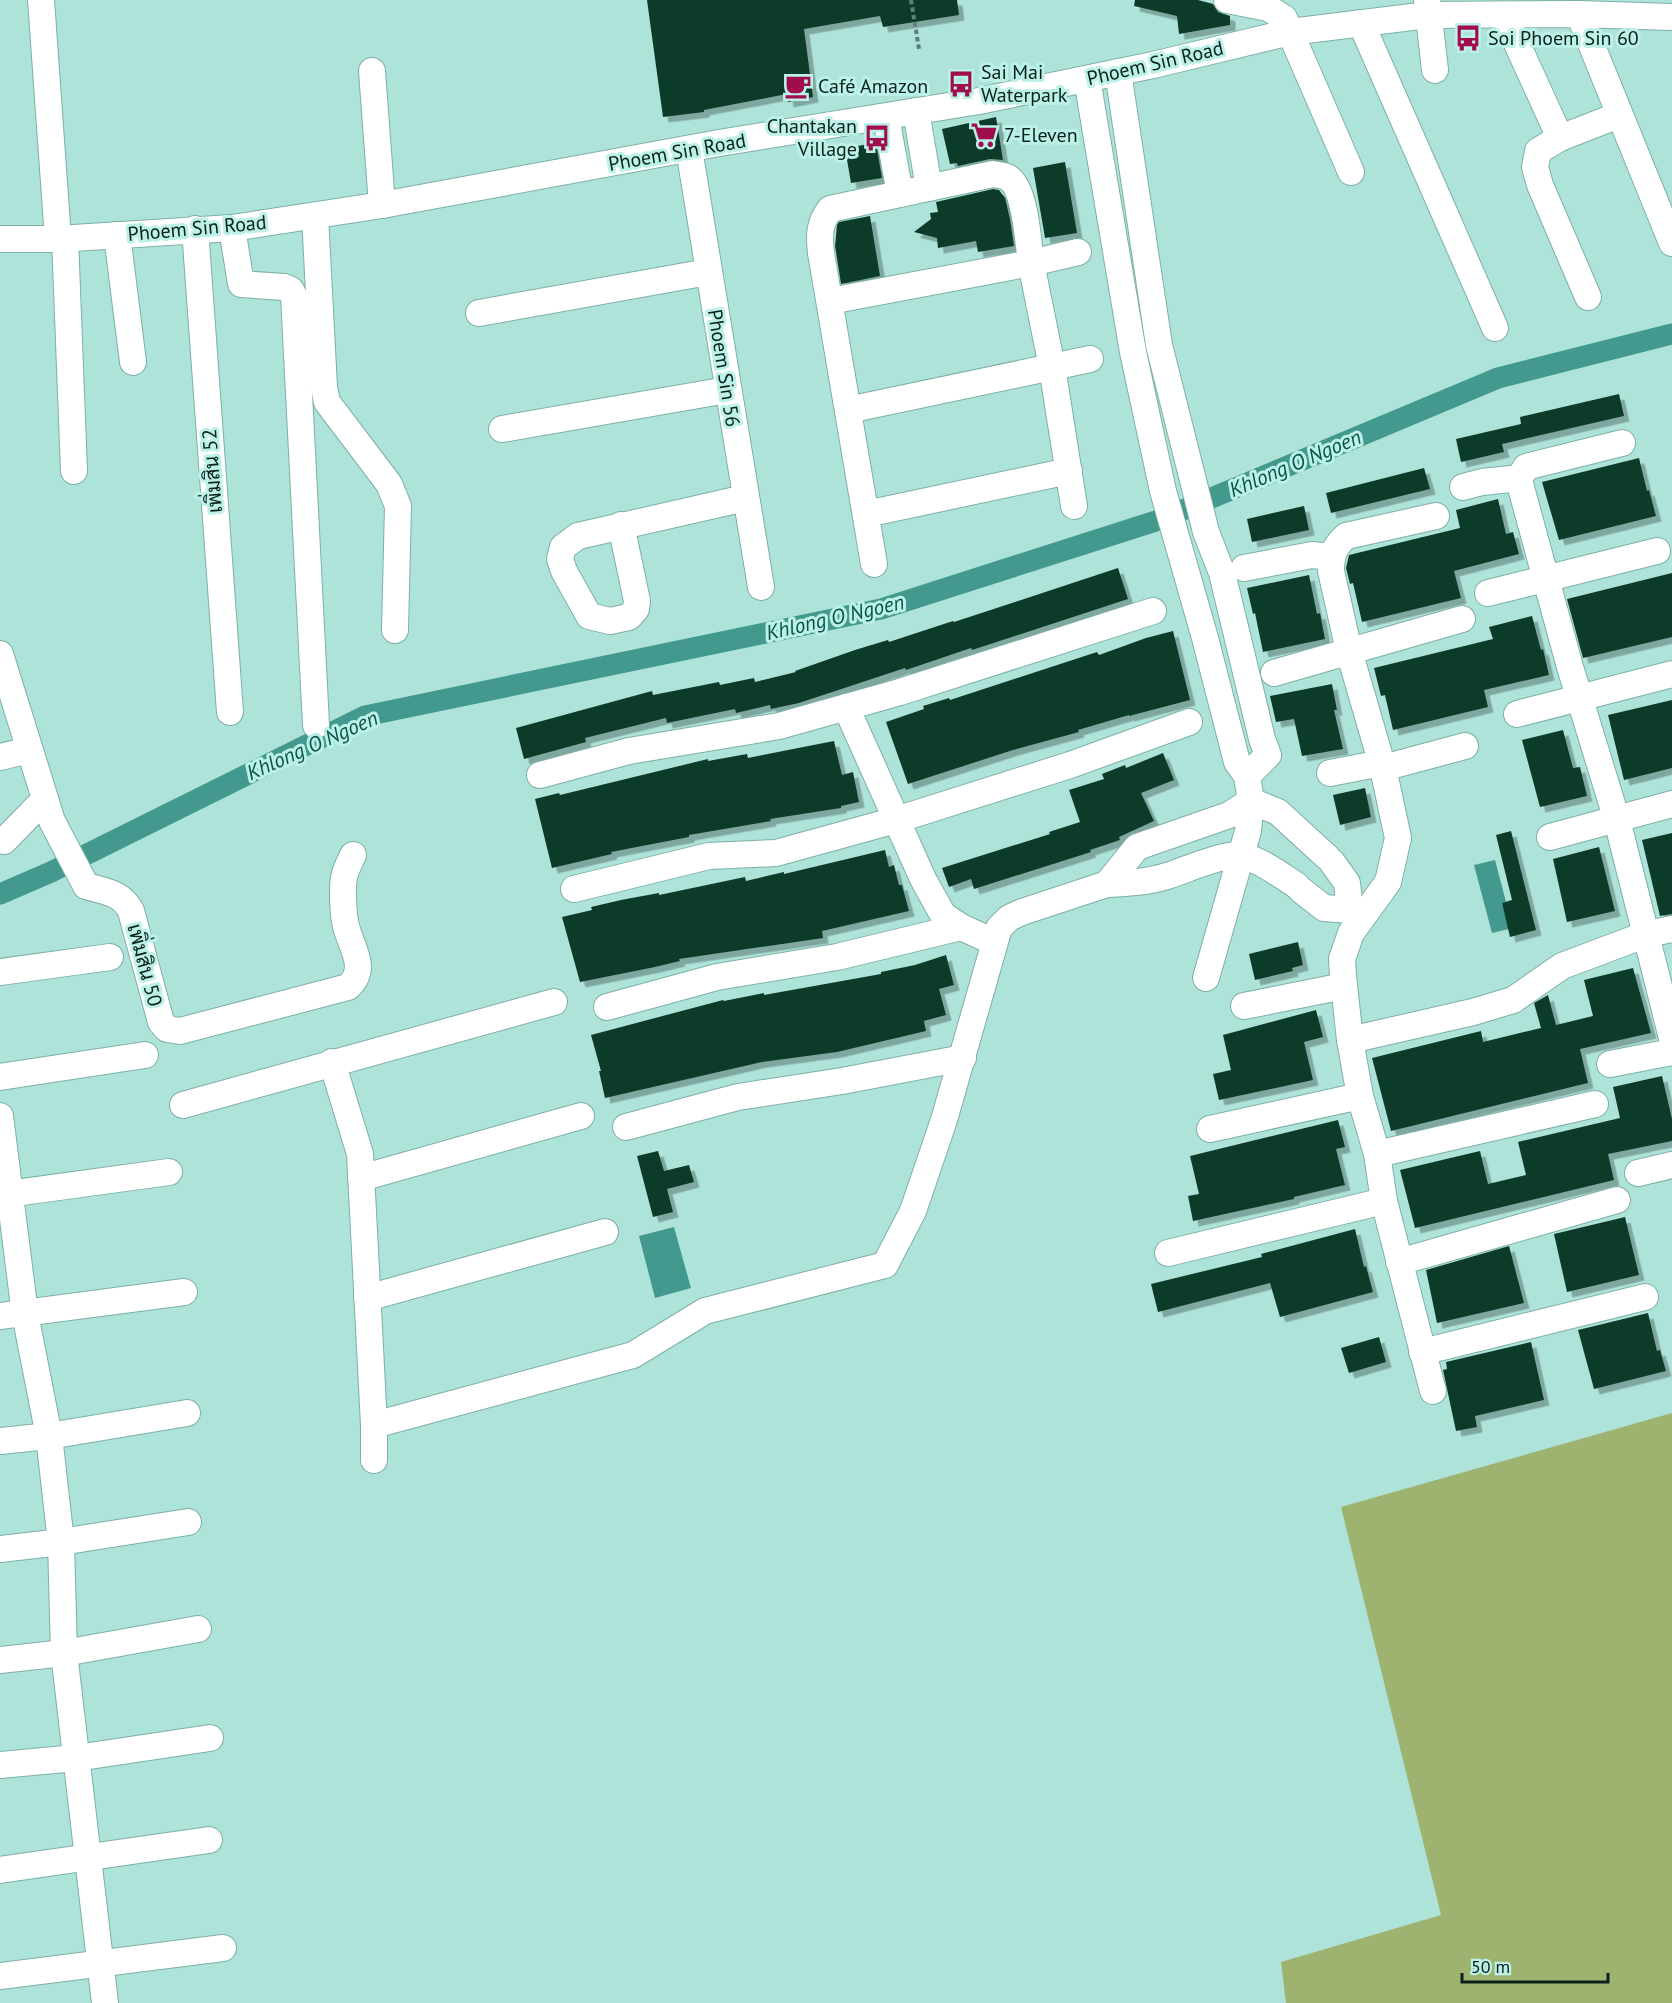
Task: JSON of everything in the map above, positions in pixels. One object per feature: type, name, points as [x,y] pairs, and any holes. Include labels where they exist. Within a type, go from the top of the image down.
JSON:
[{"type":"street","points":[[40,0],[62,239],[74,471]]},
{"type":"street","points":[[1227,0],[1268,8],[1280,14],[1351,172]]},
{"type":"street","name":"Phoem Sin Road","points":[[0,239],[62,239],[232,228],[382,205],[689,149],[886,117],[1087,80],[1118,72],[1280,14],[1361,23],[1427,8],[1504,15],[1530,7],[1579,14],[1672,17]]},
{"type":"street","points":[[1427,8],[1435,70]]},
{"type":"street","points":[[1579,14],[1672,243]]},
{"type":"street","points":[[1504,15],[1560,138]]},
{"type":"street","points":[[1361,23],[1495,328]]},
{"type":"street","points":[[372,71],[382,205]]},
{"type":"street","points":[[1118,72],[1160,345],[1206,532],[1222,573],[1262,739],[1268,755],[1247,776]]},
{"type":"street","points":[[1087,80],[1133,352],[1163,491],[1237,762],[1247,776],[1251,801],[1248,831],[1206,978]]},
{"type":"street","points":[[916,111],[929,188]]},
{"type":"street","points":[[1588,297],[1540,185],[1535,167],[1538,151],[1560,138],[1619,115]]},
{"type":"street","points":[[886,117],[900,194]]},
{"type":"street","name":"Phoem Sin 56","points":[[689,149],[760,587]]},
{"type":"street","points":[[874,564],[819,238],[822,219],[830,209],[993,174],[1007,177],[1016,186],[1022,200],[1074,506]]},
{"type":"street","points":[[315,216],[324,387],[327,402],[390,484],[398,506],[395,630]]},
{"type":"street","points":[[232,228],[241,284],[284,288],[291,290],[294,296],[316,725]]},
{"type":"street","name":"เพิ่มสิน 52","points":[[195,229],[230,712]]},
{"type":"street","points":[[117,235],[133,362]]},
{"type":"street","points":[[830,301],[1078,252]]},
{"type":"street","points":[[478,314],[708,272]]},
{"type":"street","points":[[848,410],[1090,359]]},
{"type":"street","points":[[502,429],[727,390]]},
{"type":"street","points":[[1517,482],[1526,467],[1622,442]]},
{"type":"street","points":[[866,514],[1068,471]]},
{"type":"street","points":[[1463,487],[1511,478],[1520,484],[1580,699],[1617,820],[1672,1038]]},
{"type":"street","points":[[621,525],[746,498]]},
{"type":"street","points":[[1433,1391],[1384,1201],[1377,1154],[1360,1096],[1350,1040],[1342,958],[1356,914],[1388,882],[1398,838],[1383,766],[1349,651],[1331,571],[1331,558],[1335,546],[1346,536],[1436,516]]},
{"type":"street","points":[[1488,593],[1657,551]]},
{"type":"street","points":[[1244,568],[1312,555],[1331,558]]},
{"type":"street","points":[[540,775],[629,751],[779,726],[900,692],[1153,611]]},
{"type":"street","points":[[1274,673],[1461,620]]},
{"type":"street","name":"เพิ่มสิน 50","points":[[0,654],[48,811],[87,886],[115,894],[125,900],[131,911],[160,1022],[167,1029],[180,1031],[348,987],[356,980],[358,968],[356,953],[345,925],[344,877],[353,855]]},
{"type":"street","points":[[1517,714],[1672,674]]},
{"type":"street","points":[[846,707],[923,879],[943,915],[961,927],[994,942]]},
{"type":"street","points":[[574,889],[709,856],[776,853],[896,820],[1070,765],[1189,722]]},
{"type":"street","points":[[1330,773],[1383,766],[1465,746]]},
{"type":"street","points":[[0,757],[29,750]]},
{"type":"street","points":[[1251,801],[1278,812],[1330,860],[1347,883],[1356,914]]},
{"type":"street","points":[[1107,884],[1137,847],[1229,815],[1251,801]]},
{"type":"street","points":[[1550,837],[1672,804]]},
{"type":"street","points":[[4,841],[48,811]]},
{"type":"street","points":[[374,1425],[633,1355],[705,1311],[885,1265],[913,1211],[963,1058],[994,942],[999,928],[1009,918],[1107,884],[1137,882],[1167,876],[1217,859],[1241,855],[1266,866],[1299,887],[1324,908],[1356,914]]},
{"type":"street","points":[[606,1007],[717,977],[837,957],[961,927]]},
{"type":"street","points":[[1350,1040],[1473,1012],[1513,1000],[1562,966],[1647,934],[1672,929]]},
{"type":"street","points":[[0,972],[110,957]]},
{"type":"street","points":[[1244,1006],[1344,986]]},
{"type":"street","points":[[183,1105],[554,1002]]},
{"type":"street","points":[[1610,1064],[1672,1052]]},
{"type":"street","points":[[0,1077],[146,1055]]},
{"type":"street","points":[[626,1127],[738,1096],[842,1081],[963,1058]]},
{"type":"street","points":[[332,1062],[360,1154],[374,1460]]},
{"type":"street","points":[[1210,1129],[1360,1096]]},
{"type":"street","points":[[1377,1154],[1595,1104]]},
{"type":"street","points":[[0,1116],[13,1315],[49,1436],[61,1542],[64,1653],[105,2003]]},
{"type":"street","points":[[361,1178],[581,1116]]},
{"type":"street","points":[[1638,1173],[1672,1165]]},
{"type":"street","points":[[5,1194],[169,1172]]},
{"type":"street","points":[[1399,1262],[1617,1200]]},
{"type":"street","points":[[1168,1253],[1384,1201]]},
{"type":"street","points":[[367,1298],[605,1232]]},
{"type":"street","points":[[13,1315],[184,1292]]},
{"type":"street","points":[[1422,1352],[1645,1297]]},
{"type":"street","points":[[0,1441],[49,1436],[188,1413]]},
{"type":"street","points":[[0,1549],[188,1522]]},
{"type":"street","points":[[0,1660],[64,1653],[198,1629]]},
{"type":"street","points":[[0,1765],[76,1758],[210,1738]]},
{"type":"street","points":[[0,1870],[209,1840]]},
{"type":"street","points":[[0,1976],[223,1948]]},
{"type":"path","points":[[911,0],[919,49]]},
{"type":"shaded area","points":[[1495,860],[1506,902],[1502,903],[1509,929],[1492,933],[1474,865]]},
{"type":"shaded area","points":[[674,1227],[691,1288],[655,1298],[639,1236]]},
{"type":"shaded area","points":[[1672,1413],[1672,2003],[1286,2003],[1281,1962],[1441,1915],[1341,1507]]},
{"type":"building","points":[[647,0],[957,0],[959,15],[883,27],[880,16],[804,29],[813,97],[788,102],[787,94],[704,110],[704,112],[663,117]]},
{"type":"building","points":[[1135,0],[1198,0],[1213,4],[1218,12],[1230,16],[1230,25],[1179,34],[1177,16],[1134,6]]},
{"type":"building","points":[[996,117],[1003,160],[990,159],[958,166],[957,163],[950,164],[942,129]]},
{"type":"building","points":[[876,143],[882,178],[851,183],[845,148]]},
{"type":"building","points":[[1065,162],[1077,233],[1045,238],[1033,168]]},
{"type":"building","points":[[993,189],[999,190],[1005,198],[1014,246],[978,252],[976,241],[938,248],[937,238],[914,232],[931,219],[930,213],[938,212],[936,202]]},
{"type":"building","points":[[870,216],[880,276],[841,284],[835,246],[837,225],[839,222]]},
{"type":"building","points":[[1619,394],[1624,416],[1502,444],[1504,452],[1461,462],[1456,439],[1521,424],[1520,417]]},
{"type":"building","points":[[1639,458],[1656,516],[1559,540],[1542,482]]},
{"type":"building","points":[[1424,468],[1430,489],[1331,513],[1326,493]]},
{"type":"building","points":[[1498,499],[1506,534],[1513,532],[1519,554],[1454,571],[1461,598],[1362,622],[1353,583],[1350,584],[1346,568],[1349,555],[1460,528],[1456,510]]},
{"type":"building","points":[[1304,506],[1309,530],[1252,542],[1247,519]]},
{"type":"building","points":[[1118,568],[1128,599],[972,650],[971,648],[906,670],[905,668],[799,703],[771,709],[770,705],[736,713],[735,709],[667,723],[666,718],[585,738],[586,742],[524,759],[516,728],[652,691],[653,695],[719,682],[720,685],[754,678],[755,682],[796,672],[855,650],[954,622]]},
{"type":"building","points":[[1672,573],[1672,637],[1583,658],[1567,599]]},
{"type":"building","points":[[1309,575],[1325,639],[1263,652],[1247,588]]},
{"type":"building","points":[[1532,616],[1549,675],[1484,690],[1488,707],[1393,730],[1385,695],[1381,696],[1374,668],[1493,639],[1489,627]]},
{"type":"building","points":[[1173,631],[1190,700],[1078,730],[1079,732],[1013,750],[908,784],[886,722],[924,709],[923,706],[949,698],[950,700],[1097,652],[1099,655]]},
{"type":"building","points":[[1332,684],[1337,710],[1334,710],[1343,749],[1302,756],[1294,719],[1276,722],[1270,696]]},
{"type":"building","points":[[1672,700],[1672,768],[1624,780],[1608,715]]},
{"type":"building","points":[[1563,730],[1573,768],[1580,767],[1587,796],[1540,807],[1522,740]]},
{"type":"building","points":[[834,741],[842,775],[853,772],[859,802],[841,806],[841,808],[689,835],[689,837],[611,852],[612,854],[552,868],[535,799],[708,759],[708,761],[747,754],[748,758]]},
{"type":"building","points":[[1163,753],[1174,780],[1141,793],[1154,821],[1119,837],[1120,840],[1090,850],[1091,852],[974,889],[971,879],[949,887],[942,868],[1050,834],[1049,832],[1080,822],[1069,790],[1104,779],[1102,774],[1125,765],[1126,768]]},
{"type":"building","points":[[1365,788],[1371,817],[1340,825],[1333,795]]},
{"type":"building","points":[[1511,831],[1536,930],[1510,937],[1502,903],[1512,900],[1496,835]]},
{"type":"building","points":[[1672,833],[1672,914],[1660,916],[1642,840]]},
{"type":"building","points":[[1599,847],[1615,911],[1567,922],[1553,859]]},
{"type":"building","points":[[885,850],[889,867],[894,865],[899,885],[902,885],[909,911],[822,931],[823,938],[679,959],[680,961],[655,967],[580,982],[562,917],[621,900],[659,893],[659,895],[745,877],[746,881],[784,872],[784,874]]},
{"type":"building","points":[[1298,942],[1303,965],[1292,968],[1293,971],[1255,980],[1249,954]]},
{"type":"building","points":[[946,955],[954,985],[939,989],[946,1015],[924,1021],[926,1031],[837,1052],[762,1062],[605,1098],[599,1071],[601,1071],[591,1035],[723,1000],[881,974],[881,972],[915,965]]},
{"type":"building","points":[[1633,968],[1651,1033],[1580,1049],[1588,1083],[1391,1131],[1372,1058],[1481,1031],[1483,1042],[1541,1028],[1534,1003],[1548,995],[1556,1025],[1593,1016],[1584,980]]},
{"type":"building","points":[[1316,1010],[1323,1037],[1304,1042],[1313,1080],[1219,1100],[1213,1074],[1231,1070],[1223,1035]]},
{"type":"building","points":[[1662,1076],[1672,1119],[1672,1141],[1608,1154],[1614,1180],[1415,1228],[1400,1170],[1480,1151],[1488,1184],[1526,1175],[1518,1142],[1620,1118],[1613,1087]]},
{"type":"building","points":[[1338,1120],[1345,1147],[1336,1149],[1345,1185],[1294,1197],[1294,1199],[1193,1221],[1188,1196],[1199,1194],[1190,1156]]},
{"type":"building","points":[[658,1151],[664,1171],[689,1165],[694,1182],[667,1189],[673,1212],[653,1217],[637,1156]]},
{"type":"building","points":[[1625,1217],[1639,1275],[1567,1292],[1554,1234]]},
{"type":"building","points":[[1355,1229],[1373,1292],[1280,1317],[1270,1283],[1158,1312],[1151,1284],[1262,1257],[1261,1254]]},
{"type":"building","points":[[1509,1246],[1524,1303],[1437,1323],[1426,1270]]},
{"type":"building","points":[[1648,1313],[1657,1351],[1660,1350],[1666,1371],[1594,1389],[1578,1330]]},
{"type":"building","points":[[1379,1337],[1386,1362],[1349,1373],[1341,1348]]},
{"type":"building","points":[[1531,1342],[1544,1400],[1475,1416],[1477,1427],[1456,1431],[1443,1370],[1447,1369],[1446,1362]]},
{"type":"waterway","name":"Khlong O Ngoen","points":[[0,894],[51,872],[365,716],[881,609],[1159,520],[1498,378],[1672,334]]},
{"type":"place","name":"Soi Phoem Sin 60","points":[[1468,38]]},
{"type":"place","name":"Sai Mai Waterpark","points":[[961,84]]},
{"type":"place","name":"Café Amazon","points":[[798,86]]},
{"type":"place","name":"7-Eleven","points":[[984,135]]},
{"type":"place","name":"Chantakan Village","points":[[877,138]]}]
